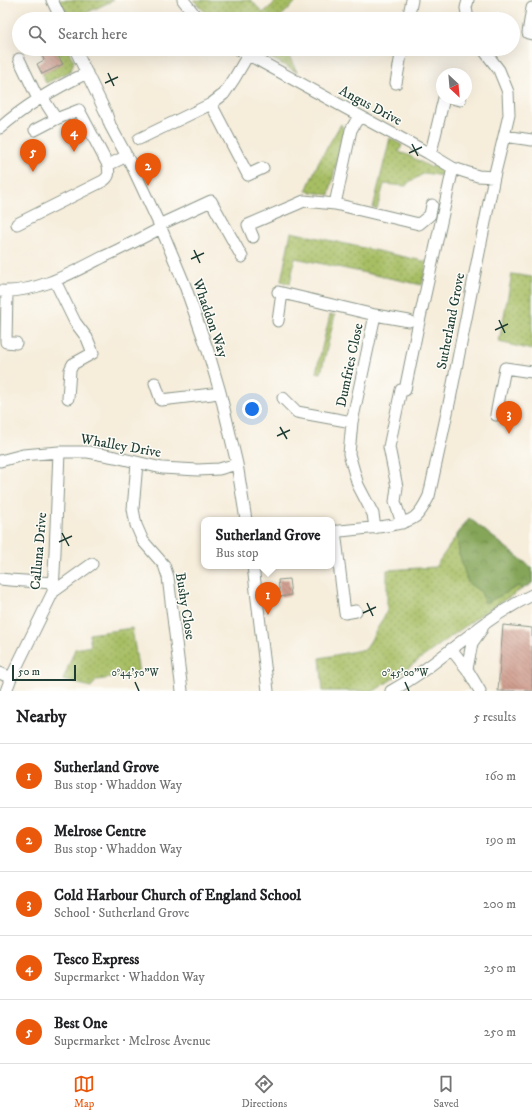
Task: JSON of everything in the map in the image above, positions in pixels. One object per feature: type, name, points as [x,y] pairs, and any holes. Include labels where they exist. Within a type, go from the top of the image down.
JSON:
[{"type":"street","points":[[52,0],[58,12]]},
{"type":"street","points":[[183,0],[192,12]]},
{"type":"street","points":[[409,12],[412,0]]},
{"type":"street","points":[[467,12],[468,0]]},
{"type":"street","points":[[532,8],[528,33],[532,34]]},
{"type":"street","name":"Whaddon Way","points":[[78,56],[110,125],[127,156],[184,283],[208,351],[220,392],[237,464],[246,517]]},
{"type":"street","points":[[139,139],[211,104],[224,94],[248,56]]},
{"type":"street","name":"Angus Drive","points":[[248,56],[453,168],[478,176],[494,177]]},
{"type":"street","points":[[400,78],[402,56]]},
{"type":"street","name":"Sutherland Grove","points":[[335,531],[376,528],[402,523],[415,517],[424,507],[429,496],[450,399],[494,177],[509,114],[508,92],[499,70],[488,56]]},
{"type":"street","points":[[19,59],[40,98],[56,119]]},
{"type":"street","points":[[0,128],[40,98],[87,74]]},
{"type":"street","points":[[211,104],[248,175],[263,168]]},
{"type":"street","points":[[428,153],[432,148],[443,104]]},
{"type":"street","points":[[17,224],[103,182],[107,178],[109,172],[108,165],[79,110],[56,119],[35,130]]},
{"type":"street","points":[[335,204],[351,130],[354,123],[360,116]]},
{"type":"street","points":[[504,136],[532,140]]},
{"type":"street","points":[[108,165],[127,156]]},
{"type":"street","points":[[402,523],[395,502],[397,487],[389,447],[401,390],[405,390],[453,168]]},
{"type":"street","points":[[16,343],[6,342],[4,291],[32,288],[55,281],[211,201],[242,258]]},
{"type":"street","points":[[253,236],[248,224],[295,204],[304,202],[335,204],[419,224],[430,215],[432,205]]},
{"type":"street","points":[[55,281],[75,322],[87,338],[93,353],[74,364],[70,370],[68,398]]},
{"type":"street","name":"Dumfries Close","points":[[278,321],[280,292],[375,315],[409,321]]},
{"type":"street","name":"Dumfries Close","points":[[375,315],[352,422],[350,454],[358,485],[373,514],[376,528]]},
{"type":"street","points":[[496,415],[504,368],[532,372]]},
{"type":"street","points":[[155,383],[161,400],[220,392]]},
{"type":"street","name":"Dumfries Close","points":[[283,398],[297,412],[352,422]]},
{"type":"street","name":"Whalley Drive","points":[[0,461],[22,455],[59,452],[88,452],[162,468],[198,470],[219,469],[237,464]]},
{"type":"street","name":"Calluna Drive","points":[[6,691],[53,587],[59,452]]},
{"type":"street","name":"Bushy Close","points":[[137,463],[133,509],[136,525],[143,541],[164,565],[168,577],[182,691]]},
{"type":"street","points":[[335,544],[345,612],[356,611]]},
{"type":"street","points":[[0,579],[53,587],[92,564]]},
{"type":"street","points":[[253,569],[268,691]]},
{"type":"street","points":[[391,691],[423,670],[488,621],[516,603],[532,595]]},
{"type":"street","points":[[467,669],[472,643],[488,621]]},
{"type":"street","points":[[451,649],[467,669],[480,691]]},
{"type":"street","points":[[0,673],[11,678]]},
{"type":"green space","points":[[114,0],[88,12],[62,12],[57,1]]},
{"type":"green space","points":[[193,0],[251,0],[262,12],[205,12]]},
{"type":"green space","points":[[278,0],[298,0],[285,12],[264,12]]},
{"type":"green space","points":[[58,56],[71,56],[74,61],[71,71],[46,83],[42,74],[62,64]]},
{"type":"green space","points":[[268,56],[289,56],[297,72]]},
{"type":"green space","points":[[341,124],[344,131],[329,195],[306,191],[319,161]]},
{"type":"green space","points":[[390,138],[402,145],[399,152],[408,155],[432,168],[435,162],[450,170],[448,177],[425,173],[409,182],[406,186],[384,184],[377,209],[373,208]]},
{"type":"green space","points":[[291,232],[428,262],[422,285],[295,258],[290,284],[281,281]]},
{"type":"green space","points":[[512,274],[532,277],[532,350],[499,342]]},
{"type":"green space","points":[[330,315],[335,315],[321,373],[316,372]]},
{"type":"green space","points":[[469,518],[532,568],[532,583],[479,616],[374,691],[323,691],[320,658],[366,649],[387,611],[387,570],[435,567]]},
{"type":"green space","points":[[469,518],[532,568],[532,583],[522,589],[518,586],[485,603],[481,592],[468,583],[459,553],[457,535]]},
{"type":"green space","points":[[132,628],[139,674],[97,680],[91,687],[63,680],[75,649],[91,646],[89,634]]},
{"type":"building","points":[[42,56],[58,56],[63,64],[42,74],[37,64],[44,60]]},
{"type":"building","points":[[289,579],[291,595],[280,597],[278,580]]},
{"type":"building","points":[[503,625],[532,628],[532,691],[498,691]]},
{"type":"place","name":"Tesco Express","points":[[74,152]]},
{"type":"place","name":"Best One","points":[[33,172]]},
{"type":"place","name":"Melrose Centre","points":[[148,186]]},
{"type":"place","name":"Cold Harbour Church of England School","points":[[509,434]]},
{"type":"place","name":"Sutherland Grove","points":[[268,615]]}]
